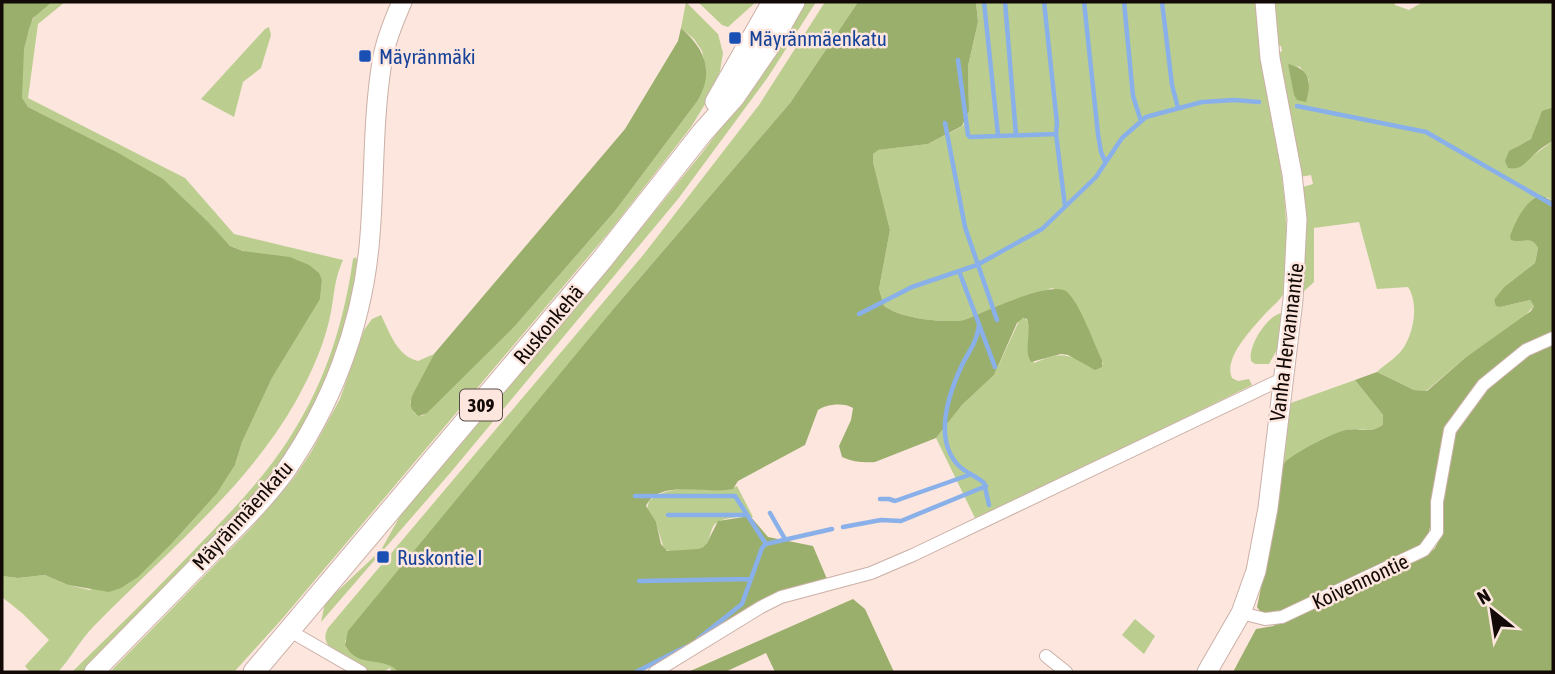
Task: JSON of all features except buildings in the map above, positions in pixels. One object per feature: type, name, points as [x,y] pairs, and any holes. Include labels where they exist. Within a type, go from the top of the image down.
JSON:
[{"type":"main road","name":"Ruskonkehä","points":[[702,132],[773,2]]},
{"type":"main road","name":"Ruskonkehä","points":[[254,672],[601,261],[702,132],[734,97],[767,49],[793,2]]},
{"type":"street","name":"Mäyränmäenkatu","points":[[94,672],[254,509],[283,475],[326,402],[349,342],[360,303],[369,248],[382,60],[402,2]]},
{"type":"street","name":"Vanha Hervannantie","points":[[1207,672],[1241,613],[1256,571],[1268,508],[1292,311],[1297,219],[1292,174],[1270,58],[1265,2]]},
{"type":"street","name":"Koivennontie","points":[[1241,613],[1265,619],[1282,617],[1424,550],[1437,532],[1437,502],[1450,430],[1483,386],[1526,350],[1553,338]]},
{"type":"street","points":[[655,672],[781,597],[871,573],[913,555],[1282,379]]},
{"type":"street","points":[[289,631],[360,672]]},
{"type":"street","points":[[1046,656],[1066,672]]},
{"type":"green space","points":[[2,2],[52,2],[33,18],[24,49],[22,98],[28,107],[115,151],[163,179],[230,246],[243,251],[290,257],[309,265],[319,273],[322,280],[320,299],[272,378],[242,442],[235,465],[217,493],[138,577],[109,592],[68,585],[45,575],[18,578],[2,576]]},
{"type":"green space","points":[[52,2],[65,2],[38,24],[28,98],[185,178],[234,234],[343,260],[336,280],[325,335],[313,368],[276,433],[229,492],[94,626],[58,672],[30,672],[25,666],[49,640],[2,597],[2,576],[18,578],[45,575],[68,585],[90,590],[175,540],[217,492],[235,465],[242,442],[272,378],[320,298],[322,280],[230,246],[115,151],[23,102],[21,73],[29,28],[36,15]]},
{"type":"green space","points":[[686,2],[718,34],[723,53],[720,71],[710,96],[691,127],[610,231],[282,619],[234,672],[110,672],[250,529],[293,479],[340,399],[364,330],[372,319],[381,315],[399,349],[411,358],[418,361],[434,354],[410,402],[414,413],[422,416],[515,326],[615,211],[696,103],[706,68],[702,51],[694,39],[681,28]]},
{"type":"green space","points":[[698,2],[756,2],[728,27],[722,25]]},
{"type":"green space","points":[[804,2],[816,2],[768,77],[678,199],[451,472],[321,622],[325,603],[381,550],[403,511],[597,283],[702,153],[734,110]]},
{"type":"green space","points":[[825,2],[858,2],[790,103],[615,307],[345,641],[347,649],[391,665],[398,672],[392,672],[390,668],[373,672],[336,652],[326,641],[328,628],[644,254],[759,105]]},
{"type":"green space","points":[[858,2],[976,2],[978,22],[968,66],[969,111],[962,126],[928,144],[878,150],[873,154],[890,230],[879,289],[884,306],[901,314],[923,319],[964,320],[1033,293],[1059,289],[1067,292],[1077,305],[1102,360],[1102,367],[1095,370],[1061,354],[1031,362],[1028,352],[1028,324],[1027,319],[1023,318],[1017,323],[994,375],[962,405],[936,438],[875,462],[850,460],[842,457],[839,446],[851,420],[853,408],[840,404],[830,405],[818,410],[805,445],[738,481],[733,489],[673,490],[652,497],[646,506],[656,522],[661,544],[667,551],[703,547],[718,521],[750,516],[768,537],[813,546],[827,579],[717,628],[638,672],[398,672],[386,664],[364,660],[350,653],[345,645],[348,631],[615,307],[790,103]]},
{"type":"green space","points":[[976,2],[1257,2],[1263,65],[1283,189],[1286,285],[1284,294],[1246,336],[1235,353],[1230,370],[1232,378],[1238,381],[1249,379],[1252,385],[976,520],[936,438],[962,405],[994,375],[1020,319],[1025,318],[1028,322],[1034,363],[1063,355],[1075,358],[1090,367],[1103,364],[1074,301],[1052,288],[964,320],[923,319],[901,314],[884,306],[879,289],[890,230],[873,154],[877,150],[928,144],[963,126],[969,111],[968,66],[978,22]]},
{"type":"green space","points":[[1273,2],[1394,2],[1395,5],[1409,10],[1423,2],[1553,2],[1553,107],[1541,116],[1531,139],[1516,147],[1532,156],[1553,141],[1553,201],[1547,197],[1529,238],[1535,241],[1538,248],[1535,263],[1504,287],[1494,301],[1500,307],[1530,300],[1534,306],[1519,322],[1465,358],[1426,391],[1414,390],[1377,372],[1399,353],[1406,343],[1414,310],[1408,287],[1377,289],[1359,222],[1314,228],[1314,282],[1301,294],[1303,187],[1313,184],[1311,175],[1300,177],[1279,53],[1282,51],[1281,46],[1278,46]],"holes":[[[1288,65],[1300,67],[1309,80],[1307,98]]]},
{"type":"green space","points":[[269,27],[271,35],[261,68],[243,82],[234,117],[201,99],[265,29]]},
{"type":"green space","points":[[681,28],[697,45],[705,62],[705,82],[696,103],[615,211],[515,326],[427,413],[419,416],[412,410],[411,399],[434,354],[625,129],[678,41]]},
{"type":"green space","points":[[1288,64],[1301,69],[1308,77],[1306,102],[1297,100],[1294,95]]},
{"type":"green space","points":[[1553,107],[1553,141],[1522,166],[1508,168],[1505,161],[1509,151],[1531,139],[1542,111]]},
{"type":"green space","points":[[1540,195],[1553,201],[1553,331],[1508,360],[1444,439],[1429,533],[1421,545],[1285,611],[1262,614],[1257,607],[1273,530],[1282,467],[1298,453],[1332,435],[1351,429],[1374,429],[1383,424],[1383,415],[1355,380],[1377,372],[1414,390],[1427,391],[1465,358],[1531,311],[1534,306],[1530,300],[1500,307],[1496,306],[1494,300],[1504,287],[1535,263],[1538,248],[1533,241],[1515,241],[1511,240],[1510,236],[1525,207]]},
{"type":"green space","points":[[356,257],[358,264],[350,317],[313,412],[274,473],[83,672],[72,672],[222,521],[282,449],[304,414],[324,372],[339,328],[353,259]]},
{"type":"green space","points":[[1281,313],[1283,317],[1278,348],[1269,364],[1255,364],[1251,361],[1251,355],[1255,340],[1264,326]]},
{"type":"green space","points":[[1553,343],[1553,672],[1233,672],[1256,629],[1273,626],[1423,558],[1435,548],[1441,531],[1448,456],[1457,428],[1479,398],[1508,370]]},
{"type":"green space","points":[[1355,380],[1383,415],[1383,424],[1371,430],[1345,431],[1282,467],[1288,404]]},
{"type":"green space","points":[[737,486],[753,517],[718,522],[713,526],[706,544],[698,549],[679,552],[664,549],[656,523],[647,509],[649,501],[657,495],[676,490],[729,490]]},
{"type":"green space","points":[[853,599],[865,609],[894,672],[775,672],[766,653],[725,672],[688,672]]},
{"type":"green space","points":[[1135,619],[1155,636],[1144,654],[1122,635]]},
{"type":"waterway","points":[[984,2],[998,135]]},
{"type":"waterway","points":[[1005,2],[1016,135]]},
{"type":"waterway","points":[[1044,2],[1056,134]]},
{"type":"waterway","points":[[1084,2],[1098,134],[1105,161]]},
{"type":"waterway","points":[[1124,2],[1133,96],[1141,121]]},
{"type":"waterway","points":[[1162,2],[1172,85],[1178,108]]},
{"type":"waterway","points":[[958,60],[968,135],[1056,134],[1065,206]]},
{"type":"waterway","points":[[859,314],[912,287],[977,265],[1042,229],[1096,177],[1122,138],[1146,117],[1202,102],[1259,102]]},
{"type":"waterway","points":[[1297,106],[1426,132],[1553,205]]},
{"type":"waterway","points":[[945,123],[965,227],[997,320]]},
{"type":"waterway","points":[[959,271],[995,367]]},
{"type":"waterway","points":[[979,325],[975,341],[952,389],[945,429],[950,454],[961,468],[984,483],[989,505]]},
{"type":"waterway","points":[[880,499],[895,501],[969,475]]},
{"type":"waterway","points":[[843,527],[881,520],[901,521],[986,486]]},
{"type":"waterway","points":[[635,496],[735,496],[766,544],[832,529]]},
{"type":"waterway","points":[[770,513],[785,539]]},
{"type":"waterway","points":[[668,515],[747,515]]},
{"type":"waterway","points":[[698,639],[742,604],[762,548],[766,544]]},
{"type":"waterway","points":[[639,581],[750,579]]},
{"type":"waterway","points":[[636,672],[685,647]]},
{"type":"place","name":"Mäyränmäenkatu","points":[[735,38]]},
{"type":"place","name":"Mäyränmäki","points":[[365,56]]},
{"type":"place","name":"Ruskontie I","points":[[383,557]]}]
